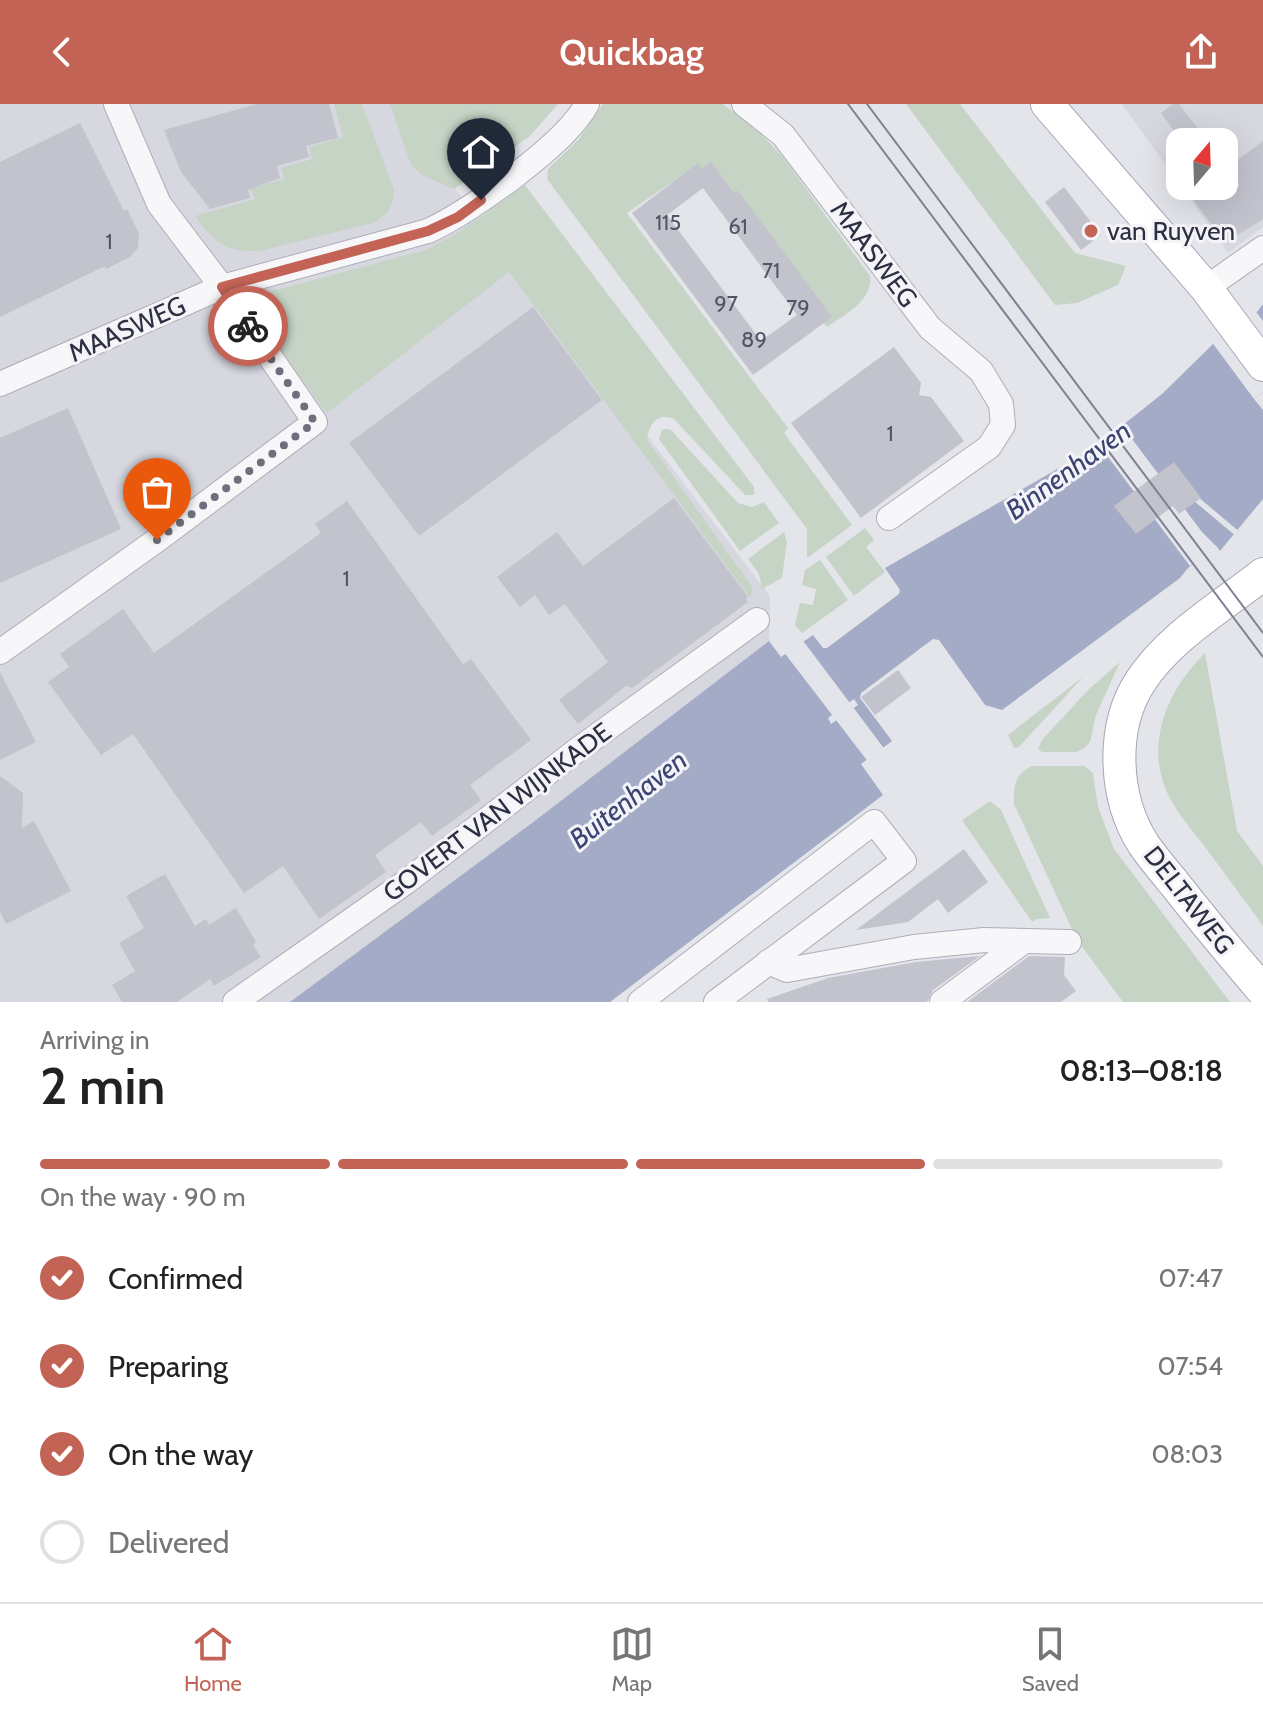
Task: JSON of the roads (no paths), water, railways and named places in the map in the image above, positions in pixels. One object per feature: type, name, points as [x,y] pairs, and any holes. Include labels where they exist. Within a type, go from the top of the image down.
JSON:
[{"type":"main road","points":[[1047,104],[1206,288],[1263,365]]},
{"type":"main road","name":"DELTAWEG","points":[[1263,574],[1189,630],[1152,666],[1131,702],[1123,725],[1119,755],[1128,809],[1143,844],[1263,991]]},
{"type":"street","points":[[0,652],[315,422],[222,287],[159,204],[116,104]]},
{"type":"street","name":"MAASWEG","points":[[0,384],[222,287],[428,231],[458,217],[528,164],[580,117],[587,104]]},
{"type":"street","name":"MAASWEG","points":[[744,104],[783,135],[930,328],[981,371],[1001,404],[1003,425],[989,447],[889,518]]},
{"type":"street","points":[[1206,288],[1263,248]]},
{"type":"street","name":"GOVERT VAN WIJNKADE","points":[[235,1002],[406,882],[576,751],[757,620]]},
{"type":"street","points":[[640,1002],[874,822],[904,861],[716,1002]]},
{"type":"street","points":[[768,962],[787,970],[914,947],[984,940],[1069,942]]},
{"type":"street","points":[[942,1002],[1023,942]]},
{"type":"water","points":[[1263,304],[1263,392],[1254,399],[1263,410],[1263,499],[1220,551],[1215,545],[1180,578],[1002,710],[985,705],[939,640],[933,639],[861,693],[860,698],[892,741],[861,764],[883,795],[610,1002],[290,1002],[532,823],[769,641],[781,657],[813,635],[823,648],[827,648],[899,594],[900,590],[885,568],[1094,448],[1162,394],[1213,344],[1257,312]],"holes":[[[854,699],[858,705],[831,724],[828,718]]]},
{"type":"tram line","points":[[848,104],[1263,657]]},
{"type":"tram line","points":[[867,104],[1263,633]]},
{"type":"place","name":"van Ruyven","points":[[1091,231]]},
{"type":"water label","name":"Binnenhaven","points":[[1068,470]]},
{"type":"water label","name":"Buitenhaven","points":[[628,799]]}]
